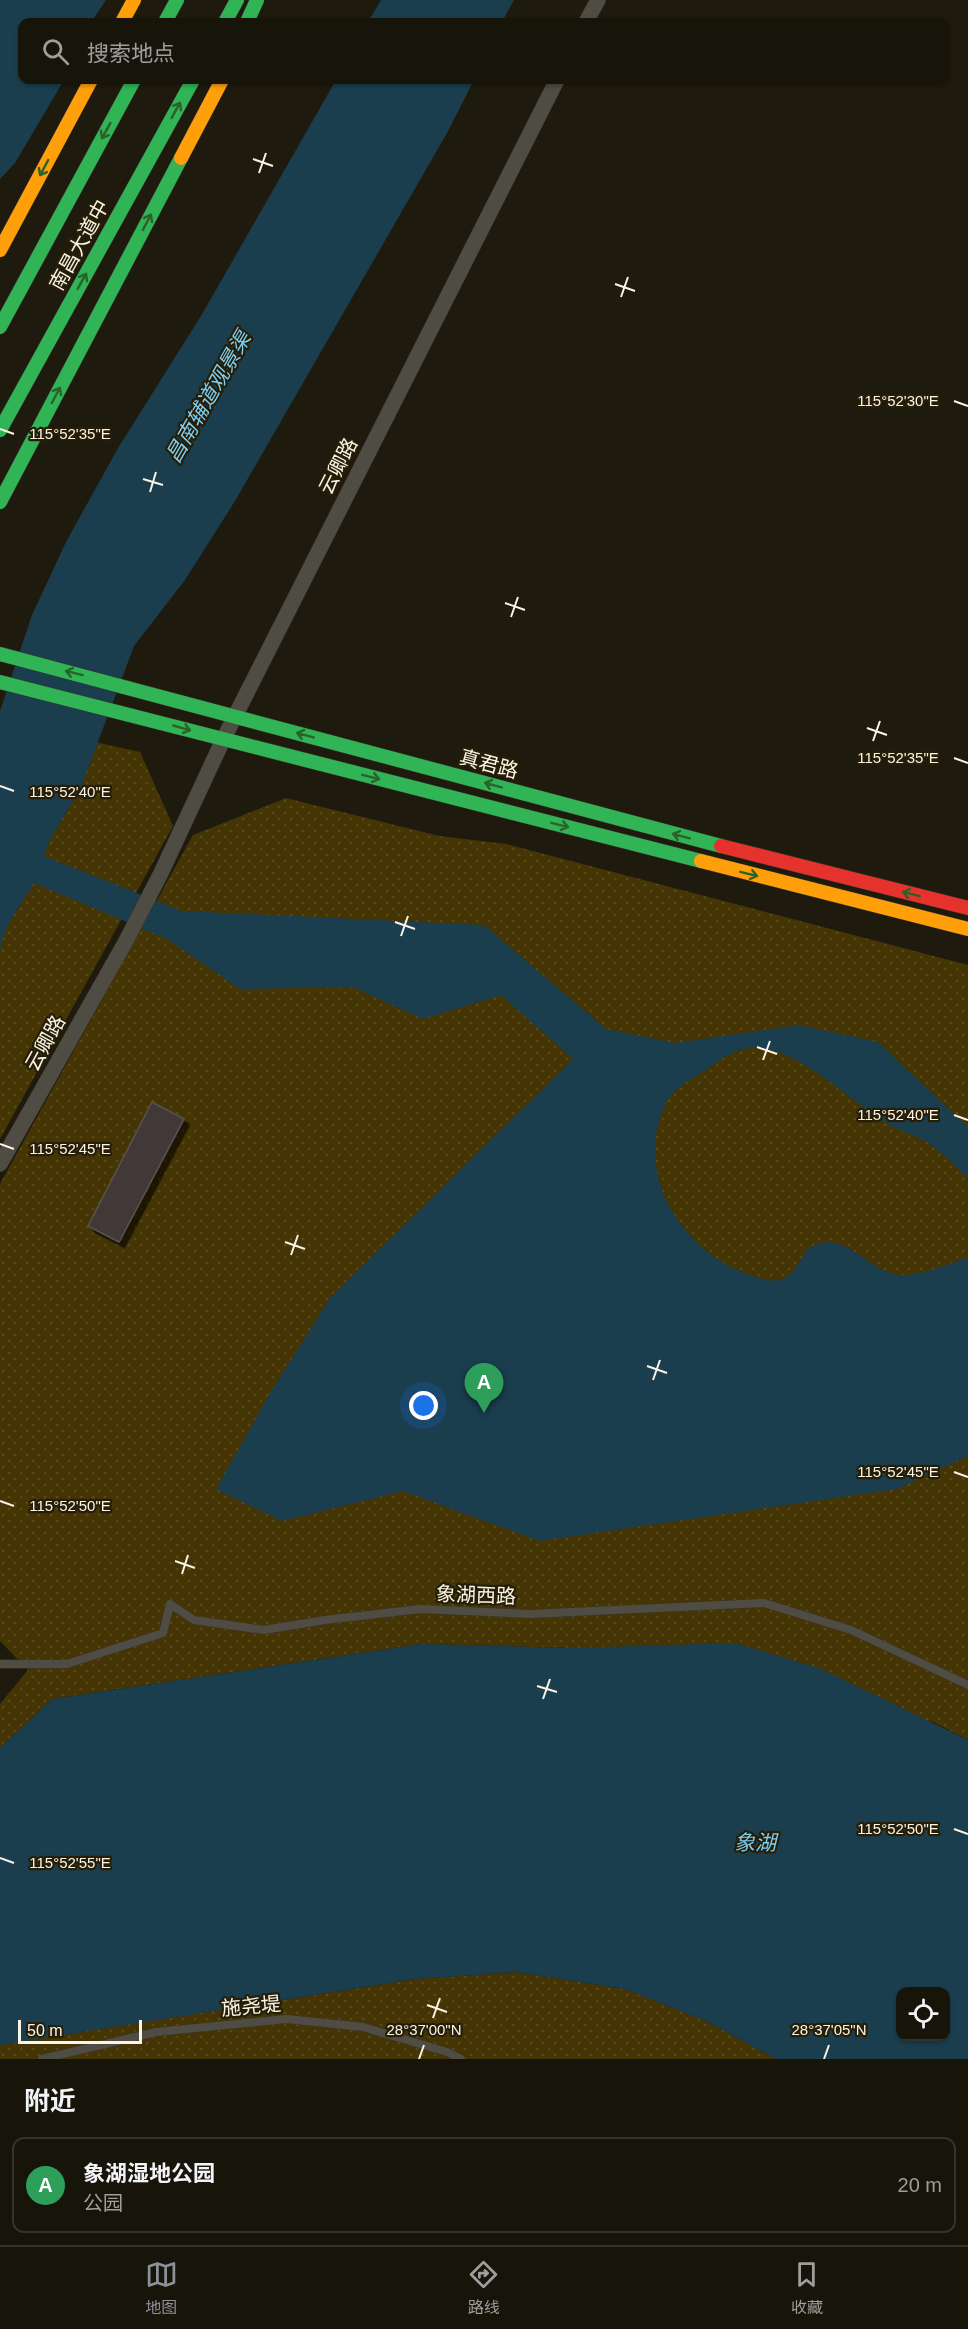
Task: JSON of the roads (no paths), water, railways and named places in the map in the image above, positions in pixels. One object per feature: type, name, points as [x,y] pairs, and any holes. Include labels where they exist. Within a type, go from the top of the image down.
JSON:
[{"type":"main road","points":[[124,18],[134,0]]},
{"type":"main road","points":[[167,18],[177,0]]},
{"type":"main road","points":[[227,18],[237,0]]},
{"type":"main road","points":[[249,18],[257,0]]},
{"type":"main road","points":[[0,250],[89,84]]},
{"type":"main road","name":"南昌大道中","points":[[0,327],[132,84]]},
{"type":"main road","name":"南昌大道中","points":[[0,430],[191,84]]},
{"type":"main road","points":[[0,502],[220,84]]},
{"type":"main road","name":"真君路","points":[[0,654],[716,845],[968,908]]},
{"type":"main road","points":[[0,682],[968,929]]},
{"type":"street","points":[[588,18],[598,0]]},
{"type":"street","name":"云卿路","points":[[0,1164],[126,941],[161,873],[223,740],[555,84]]},
{"type":"lane","name":"象湖西路","points":[[0,1664],[67,1664],[163,1633],[170,1604],[194,1620],[264,1630],[420,1609],[530,1614],[764,1603],[851,1630],[968,1685]]},
{"type":"lane","name":"施尧堤","points":[[42,2059],[156,2032],[286,2019],[363,2027],[447,2052],[461,2059]]},
{"type":"water","points":[[0,0],[106,0],[94,18],[18,18],[18,84],[62,84],[15,163],[0,179]]},
{"type":"water","points":[[381,0],[514,0],[504,18],[370,18]]},
{"type":"water","name":"昌南辅道观景渠","points":[[334,84],[472,84],[447,133],[235,501],[185,580],[134,646],[81,787],[50,840],[44,856],[182,911],[484,925],[606,1029],[675,1043],[799,1025],[878,1042],[968,1127],[968,1178],[931,1145],[886,1123],[808,1067],[775,1051],[751,1048],[730,1054],[690,1080],[674,1092],[667,1101],[658,1127],[655,1153],[659,1178],[668,1203],[681,1225],[699,1245],[720,1261],[757,1278],[776,1280],[784,1278],[795,1268],[808,1248],[825,1242],[847,1247],[874,1265],[894,1274],[904,1275],[929,1271],[968,1257],[968,1456],[897,1489],[539,1541],[403,1491],[282,1521],[216,1489],[272,1390],[330,1298],[573,1059],[501,995],[423,1019],[353,987],[240,989],[167,939],[34,883],[9,924],[0,952],[0,711],[32,615],[66,542],[118,448],[201,316]]},
{"type":"water","name":"象湖","points":[[735,1643],[819,1668],[968,1740],[968,2059],[776,2059],[706,2021],[625,1989],[516,1972],[415,1979],[0,2045],[0,1748],[52,1699],[422,1644],[571,1648]]},
{"type":"place","name":"象湖湿地公园","points":[[484,1413]]}]
